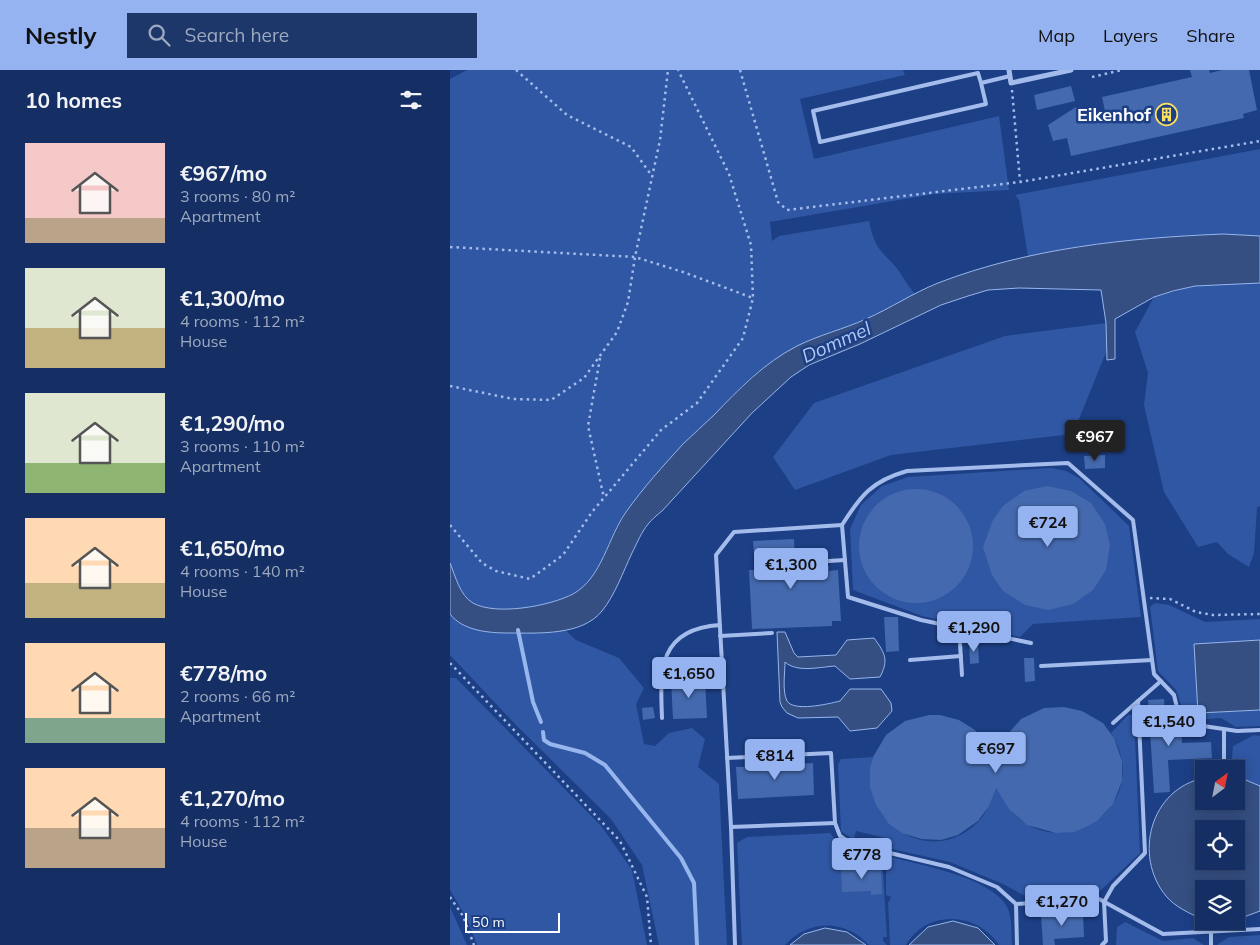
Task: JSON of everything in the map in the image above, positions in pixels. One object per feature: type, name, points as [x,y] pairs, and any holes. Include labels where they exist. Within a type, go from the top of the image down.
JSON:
[{"type":"street","points":[[1009,73],[1012,83],[1071,70]]},
{"type":"lane","points":[[978,73],[981,83],[986,104],[820,142],[813,111],[978,73]]},
{"type":"lane","points":[[981,83],[1009,73]]},
{"type":"lane","points":[[1030,643],[921,620],[848,597],[842,525],[856,502],[871,486],[888,476],[907,471],[1068,463],[1133,520],[1154,674],[1174,695],[1178,712],[1190,724],[1224,730],[1260,730]]},
{"type":"lane","points":[[735,945],[731,828],[716,555],[734,532],[842,525]]},
{"type":"lane","points":[[810,562],[845,560]]},
{"type":"lane","points":[[662,718],[661,682],[663,662],[678,639],[690,631],[708,625],[720,624]]},
{"type":"lane","points":[[959,628],[962,675]]},
{"type":"lane","points":[[720,636],[772,633]]},
{"type":"lane","points":[[910,660],[961,656]]},
{"type":"lane","points":[[1041,666],[1152,660]]},
{"type":"lane","points":[[1113,723],[1161,681]]},
{"type":"lane","points":[[1102,945],[1106,941],[1104,902],[1113,886],[1145,854],[1138,701]]},
{"type":"lane","points":[[1224,730],[1224,760]]},
{"type":"lane","points":[[727,758],[831,754],[835,823],[840,836],[852,844],[949,867],[997,887],[1016,904],[1098,899],[1163,934],[1260,929]]},
{"type":"lane","points":[[731,828],[835,823]]},
{"type":"lane","points":[[1016,904],[1017,945]]},
{"type":"lane","points":[[1211,931],[1212,945]]},
{"type":"path","points":[[516,70],[567,116],[631,148],[652,176]]},
{"type":"path","points":[[450,386],[513,399],[551,400],[584,378],[617,332],[628,302],[634,256],[660,140],[668,70]]},
{"type":"path","points":[[450,525],[482,563],[496,571],[530,579],[563,555],[604,498],[661,430],[697,404],[743,338],[753,298],[750,245],[729,174],[678,70]]},
{"type":"path","points":[[740,70],[778,202],[787,210],[1020,182],[1260,141]]},
{"type":"path","points":[[1092,77],[1122,70]]},
{"type":"path","points":[[1012,83],[1020,182]]},
{"type":"path","points":[[450,246],[634,256],[684,272],[753,298]]},
{"type":"path","points":[[601,355],[588,426],[604,498]]},
{"type":"path","points":[[1144,598],[1170,599],[1196,612],[1214,615],[1260,614]]},
{"type":"path","points":[[450,663],[620,841],[647,897],[651,945]]},
{"type":"path","points":[[450,670],[454,668]]},
{"type":"path","points":[[450,897],[463,916],[474,945]]},
{"type":"shaded area","points":[[467,70],[903,70],[905,75],[800,99],[814,159],[999,116],[1009,190],[934,194],[770,222],[772,241],[779,236],[869,221],[877,246],[897,268],[915,294],[865,320],[793,350],[753,376],[679,450],[636,498],[620,520],[593,576],[577,591],[564,598],[531,607],[497,609],[483,607],[472,602],[464,594],[450,563],[450,79]]},
{"type":"shaded area","points":[[1260,149],[1260,236],[1202,235],[1144,239],[1086,246],[1028,257],[1019,200],[1015,195]]},
{"type":"shaded area","points":[[1260,283],[1260,506],[1257,508],[1254,553],[1249,567],[1228,554],[1217,542],[1198,547],[1164,492],[1144,405],[1148,373],[1135,332],[1154,297],[1195,286]]},
{"type":"shaded area","points":[[1106,323],[1107,350],[1073,434],[891,455],[795,490],[773,457],[814,403],[1005,336]]},
{"type":"shaded area","points":[[1051,468],[1066,471],[1079,478],[1129,526],[1141,617],[1033,624],[1020,637],[922,616],[853,590],[850,529],[861,505],[882,486],[908,477]]},
{"type":"shaded area","points":[[1155,603],[1169,605],[1205,622],[1260,619],[1260,640],[1194,644],[1198,713],[1260,710],[1260,726],[1236,727],[1221,718],[1195,720],[1185,716],[1176,690],[1158,671],[1150,607]]},
{"type":"shaded area","points":[[450,614],[459,622],[487,630],[538,632],[565,630],[576,640],[619,658],[644,688],[636,704],[644,744],[655,746],[669,733],[692,728],[705,739],[698,767],[719,784],[727,945],[659,945],[642,865],[611,819],[516,725],[450,655]]},
{"type":"shaded area","points":[[450,678],[456,678],[602,827],[632,870],[647,945],[477,945],[466,917],[450,890]]},
{"type":"shaded area","points":[[1134,714],[1140,853],[1099,892],[1025,896],[1005,885],[950,862],[883,847],[885,838],[856,831],[854,840],[841,831],[838,765],[841,759],[873,757],[871,782],[876,803],[888,821],[904,834],[924,841],[944,841],[965,833],[983,816],[989,806],[995,787],[998,786],[1015,814],[1037,829],[1062,832],[1086,826],[1107,811],[1120,790],[1122,763],[1111,733],[1128,715]]},
{"type":"shaded area","points":[[1254,735],[1260,736],[1260,786],[1245,780],[1245,760],[1232,760],[1233,746]]},
{"type":"shaded area","points":[[830,833],[840,846],[882,855],[887,937],[883,937],[883,941],[887,945],[869,945],[849,930],[827,926],[805,930],[785,945],[742,945],[737,843],[747,837]]},
{"type":"shaded area","points":[[886,856],[952,873],[986,888],[999,897],[1009,911],[1012,945],[999,945],[990,934],[978,926],[952,919],[939,920],[926,925],[915,933],[906,945],[890,945],[888,903],[891,897],[886,895]]},
{"type":"shaded area","points":[[450,907],[467,945],[450,945]]},
{"type":"shaded area","points":[[1125,922],[1163,941],[1193,938],[1204,945],[1116,945],[1117,927]]},
{"type":"shaded area","points":[[1260,935],[1260,945],[1217,945],[1229,937]]},
{"type":"water","name":"Dommel","points":[[1223,234],[1260,236],[1260,283],[1195,286],[1154,297],[1115,319],[1115,359],[1107,360],[1106,323],[1101,290],[1019,288],[988,290],[941,305],[860,344],[809,365],[791,377],[752,413],[647,525],[607,605],[593,619],[583,625],[546,633],[493,632],[469,627],[455,620],[450,614],[450,563],[458,585],[468,600],[483,607],[509,609],[537,606],[573,594],[583,587],[598,568],[626,512],[683,444],[752,377],[774,360],[797,346],[866,319],[938,283],[1007,261],[1043,253],[1115,242]]},
{"type":"water","points":[[777,632],[785,632],[794,653],[798,657],[836,655],[847,640],[874,638],[883,652],[885,661],[880,677],[850,679],[835,666],[802,668],[785,662],[785,697],[791,704],[804,707],[820,705],[840,701],[850,689],[881,689],[891,703],[892,711],[877,728],[850,731],[838,717],[798,718],[787,713],[780,702]]},
{"type":"water","points":[[1260,640],[1260,710],[1198,713],[1194,644]]},
{"type":"water","points":[[1245,780],[1260,786],[1260,911],[1245,917],[1245,880],[1195,880],[1195,915],[1166,896],[1156,880],[1150,862],[1149,844],[1152,826],[1160,810],[1171,795],[1195,782],[1195,810],[1245,810]]},
{"type":"water","points":[[953,921],[978,928],[995,945],[909,945],[928,927]]},
{"type":"water","points":[[825,928],[847,932],[866,945],[790,945],[804,934]]},
{"type":"building","name":"Eikenhof","points":[[1190,70],[1209,70],[1210,73],[1222,70],[1249,70],[1257,110],[1243,114],[1244,118],[1071,156],[1067,138],[1053,141],[1048,125],[1076,107],[1078,117],[1105,111],[1102,97],[1192,77]]},
{"type":"building","points":[[1071,86],[1075,101],[1037,110],[1034,95]]},
{"type":"building","points":[[1105,455],[1105,468],[1085,469],[1084,456]]},
{"type":"building","points":[[1047,486],[1071,491],[1091,503],[1105,524],[1110,545],[1106,570],[1093,590],[1073,604],[1048,610],[1025,605],[1003,591],[992,575],[983,547],[993,520],[1003,506],[1024,491]]},
{"type":"building","points":[[916,489],[938,494],[956,506],[968,524],[973,546],[968,568],[956,586],[938,598],[916,603],[894,598],[876,586],[864,568],[859,546],[864,524],[876,506],[894,494]]},
{"type":"building","points":[[794,539],[795,568],[829,566],[829,571],[838,570],[841,621],[832,621],[832,626],[752,629],[749,570],[755,570],[753,541]]},
{"type":"building","points":[[884,617],[898,617],[899,651],[886,652]]},
{"type":"building","points":[[969,643],[978,643],[979,663],[970,664]]},
{"type":"building","points":[[1024,658],[1034,658],[1035,681],[1025,682]]},
{"type":"building","points":[[705,678],[707,718],[673,719],[671,680]]},
{"type":"building","points":[[1164,699],[1166,729],[1181,728],[1182,743],[1211,742],[1212,758],[1168,760],[1170,792],[1154,793],[1148,700]]},
{"type":"building","points":[[653,707],[655,718],[643,720],[642,708]]},
{"type":"building","points":[[1064,707],[1082,711],[1103,723],[1114,738],[1122,761],[1122,781],[1113,804],[1097,821],[1086,827],[1074,832],[1056,833],[1027,825],[1009,809],[996,788],[989,806],[978,821],[958,835],[941,840],[921,839],[902,833],[889,824],[876,805],[870,787],[870,768],[873,757],[886,735],[905,721],[929,715],[940,715],[959,720],[975,730],[995,759],[1005,737],[1021,719],[1044,708]]},
{"type":"building","points":[[771,761],[784,765],[813,763],[814,795],[738,799],[736,767],[771,766]]},
{"type":"building","points":[[881,866],[882,894],[871,895],[871,891],[842,892],[841,868]]},
{"type":"building","points":[[1083,912],[1084,937],[1054,939],[1055,945],[1043,945],[1041,915]]},
{"type":"waterway","points":[[518,630],[533,702],[541,722]]},
{"type":"waterway","points":[[543,732],[544,740],[550,744],[585,753],[605,765],[681,858],[694,883],[697,945]]},
{"type":"place","name":"Eikenhof","points":[[1167,114]]}]
